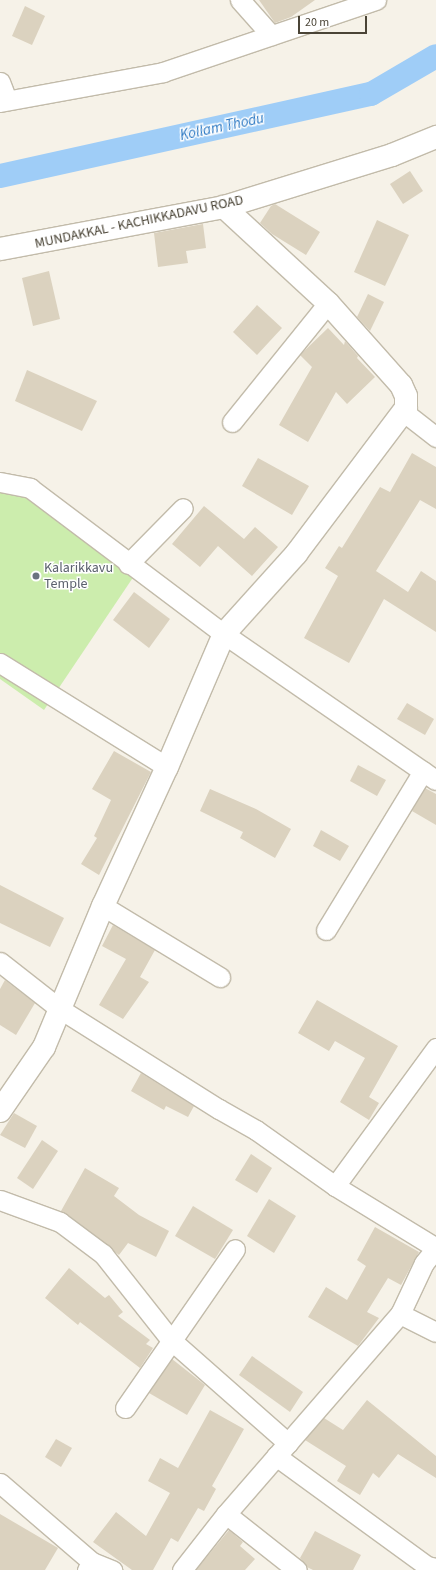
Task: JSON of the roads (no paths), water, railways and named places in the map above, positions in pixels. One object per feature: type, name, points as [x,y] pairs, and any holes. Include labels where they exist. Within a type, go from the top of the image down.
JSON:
[{"type":"street","points":[[240,0],[271,35]]},
{"type":"street","points":[[0,82],[3,101],[163,72],[376,0]]},
{"type":"street","name":"MUNDAKKAL - KACHIKKADAVU ROAD","points":[[0,249],[224,207],[392,155],[436,136]]},
{"type":"street","points":[[0,1111],[44,1047],[103,906],[167,767],[224,634],[296,554],[404,412],[406,396],[402,385],[328,303],[224,207]]},
{"type":"street","points":[[232,422],[328,303]]},
{"type":"street","points":[[404,412],[436,437]]},
{"type":"street","points":[[0,482],[30,488],[128,564],[224,634],[429,776],[326,930]]},
{"type":"street","points":[[128,564],[183,508]]},
{"type":"street","points":[[0,663],[167,767]]},
{"type":"street","points":[[103,906],[220,977]]},
{"type":"street","points":[[0,962],[60,1009],[219,1109],[256,1130],[335,1186],[436,1248],[424,1263],[400,1314],[226,1514],[182,1570]]},
{"type":"street","points":[[335,1186],[436,1048]]},
{"type":"street","points":[[0,1200],[60,1222],[103,1254],[171,1340],[282,1450],[433,1563]]},
{"type":"street","points":[[125,1408],[235,1249]]},
{"type":"street","points":[[400,1314],[436,1332]]},
{"type":"street","points":[[0,1483],[90,1566],[112,1570]]},
{"type":"street","points":[[226,1514],[297,1570]]},
{"type":"waterway","name":"Kollam Thodu","points":[[0,176],[371,94],[436,56]]},
{"type":"place","name":"Kalarikkavu Temple","points":[[36,576]]}]
